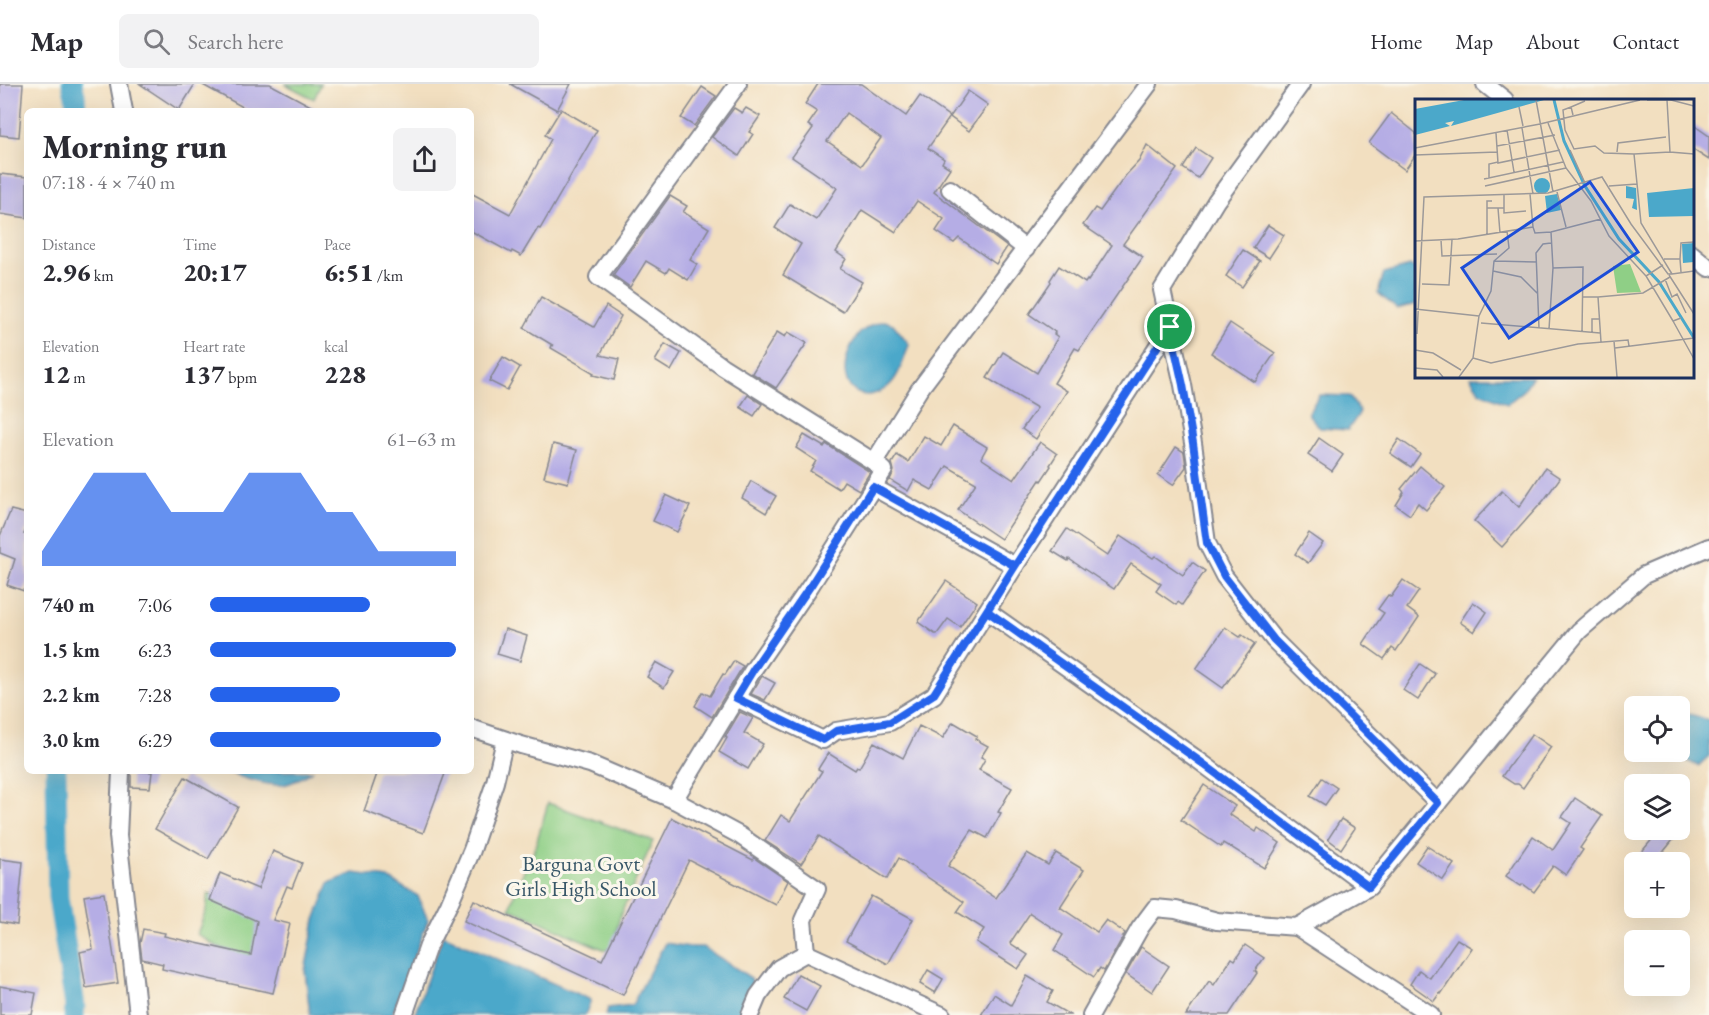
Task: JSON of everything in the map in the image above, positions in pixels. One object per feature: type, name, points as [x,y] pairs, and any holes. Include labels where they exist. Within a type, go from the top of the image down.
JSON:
[{"type":"street","points":[[118,84],[123,108]]},
{"type":"street","points":[[674,800],[753,670],[811,585],[884,470],[723,367],[598,277],[738,84]]},
{"type":"street","points":[[874,462],[919,390],[1149,84]]},
{"type":"street","points":[[1301,84],[1216,201],[1162,290],[1183,385],[1207,543],[1224,576],[1274,640],[1438,803]]},
{"type":"street","points":[[1485,84],[1504,99]]},
{"type":"street","points":[[950,189],[1026,249]]},
{"type":"street","points":[[1694,256],[1709,268]]},
{"type":"street","points":[[736,698],[823,740],[836,731],[890,722],[934,694],[1170,327]]},
{"type":"street","points":[[873,487],[1015,566]]},
{"type":"street","points":[[1297,927],[1369,887],[1580,631],[1644,575],[1709,547]]},
{"type":"street","points":[[987,611],[1198,760],[1369,887]]},
{"type":"street","points":[[474,729],[590,764],[674,800],[739,835],[817,889],[804,920],[806,953]]},
{"type":"street","points":[[404,1015],[428,946],[472,850],[495,782],[505,740]]},
{"type":"street","points":[[121,774],[118,836],[138,1015]]},
{"type":"street","points":[[1091,1015],[1140,928],[1155,908],[1176,910],[1217,921],[1297,927],[1431,1015]]},
{"type":"street","points":[[750,1015],[758,996],[779,968],[806,953]]},
{"type":"street","points":[[806,953],[942,1015]]},
{"type":"green space","points":[[285,84],[321,84],[314,99]]},
{"type":"green space","name":"Barguna Govt Girls High School","points":[[548,803],[653,841],[620,916],[611,952],[510,909],[517,885],[534,851]]},
{"type":"green space","points":[[208,893],[234,908],[265,921],[251,959],[214,945],[197,934],[206,910]]},
{"type":"water","points":[[1410,266],[1415,269],[1415,304],[1397,309],[1378,293],[1384,273]]},
{"type":"water","points":[[884,321],[893,324],[909,344],[900,369],[891,384],[877,393],[860,394],[855,392],[848,383],[846,360],[860,333]]},
{"type":"water","points":[[1471,378],[1531,378],[1523,391],[1507,404],[1480,392]]},
{"type":"water","points":[[1319,395],[1349,396],[1360,412],[1348,430],[1320,428],[1308,414]]},
{"type":"water","points":[[1690,714],[1709,720],[1709,756],[1698,766],[1690,762]]},
{"type":"water","points":[[234,774],[307,774],[294,782],[281,785]]},
{"type":"water","points":[[354,873],[388,878],[418,896],[428,920],[392,1015],[310,1015],[305,971],[315,920],[329,883]]},
{"type":"water","points":[[443,935],[591,1000],[585,1015],[414,1015]]},
{"type":"water","points":[[665,943],[703,947],[751,978],[754,989],[742,1015],[606,1015],[608,1008],[632,1005]]},
{"type":"building","points":[[0,84],[23,84],[19,137],[0,135]]},
{"type":"building","points":[[140,84],[195,84],[180,108],[176,108]]},
{"type":"building","points":[[201,84],[270,84],[314,108],[245,108]]},
{"type":"building","points":[[510,84],[571,84],[557,110]]},
{"type":"building","points":[[818,84],[861,84],[906,116],[920,96],[950,117],[928,148],[944,159],[942,163],[950,168],[934,192],[1007,247],[996,264],[959,238],[954,243],[936,231],[944,219],[917,201],[896,232],[862,210],[836,252],[846,259],[840,269],[862,282],[843,312],[783,275],[801,244],[775,228],[790,204],[816,220],[837,188],[792,157],[813,128],[808,125],[817,112],[805,104]],"holes":[[[846,113],[881,138],[862,165],[827,141]]]},
{"type":"building","points":[[702,87],[716,96],[694,126],[681,118]]},
{"type":"building","points":[[968,91],[988,105],[969,131],[950,117]]},
{"type":"building","points":[[734,108],[742,113],[746,108],[760,116],[749,132],[753,134],[739,156],[712,137]]},
{"type":"building","points":[[561,109],[597,130],[540,229],[538,228],[521,256],[474,233],[474,195],[510,214],[551,139],[545,135]]},
{"type":"building","points":[[1391,113],[1415,132],[1415,155],[1405,170],[1369,143]]},
{"type":"building","points":[[1694,125],[1709,136],[1709,160],[1694,150]]},
{"type":"building","points":[[1147,145],[1177,169],[1123,244],[1143,257],[1079,350],[1075,348],[1054,383],[1067,391],[1036,439],[1022,429],[1037,408],[987,378],[1003,352],[1037,373],[1058,337],[1054,334],[1055,332],[1029,314],[1059,266],[1085,283],[1088,281],[1112,245],[1083,225],[1095,208],[1100,211],[1139,161]]},
{"type":"building","points":[[1196,148],[1211,158],[1198,178],[1183,168]]},
{"type":"building","points":[[0,174],[24,177],[24,218],[0,214]]},
{"type":"building","points":[[670,196],[687,206],[683,212],[709,228],[690,260],[697,264],[688,280],[669,268],[666,273],[646,261],[630,287],[613,275]]},
{"type":"building","points":[[1268,225],[1284,235],[1269,258],[1253,248]]},
{"type":"building","points":[[1243,250],[1260,261],[1242,287],[1226,276]]},
{"type":"building","points":[[541,297],[594,327],[606,306],[621,316],[600,355],[619,359],[614,380],[593,375],[594,373],[551,348],[552,345],[554,346],[524,328]]},
{"type":"building","points":[[1230,323],[1275,353],[1255,382],[1211,353]]},
{"type":"building","points":[[777,332],[785,337],[788,332],[807,343],[776,388],[752,373]]},
{"type":"building","points":[[665,344],[681,353],[671,371],[655,361]]},
{"type":"building","points":[[503,357],[520,367],[507,390],[489,381]]},
{"type":"building","points":[[748,395],[762,404],[754,416],[740,407]]},
{"type":"building","points":[[953,426],[987,447],[981,458],[1014,480],[1040,442],[1057,454],[1001,539],[958,510],[976,483],[947,466],[932,490],[914,480],[908,491],[890,480],[894,471],[892,463],[897,455],[908,462],[924,436],[941,446]]},
{"type":"building","points":[[804,435],[824,447],[826,444],[870,472],[859,490],[844,481],[839,489],[810,471],[816,461],[796,448]]},
{"type":"building","points":[[1319,438],[1343,455],[1332,471],[1308,455]]},
{"type":"building","points":[[1399,439],[1420,454],[1411,467],[1390,453]]},
{"type":"building","points":[[553,444],[577,450],[568,483],[544,477]]},
{"type":"building","points":[[1176,447],[1184,452],[1186,467],[1173,485],[1158,475]]},
{"type":"building","points":[[1420,466],[1445,487],[1426,510],[1418,503],[1410,515],[1396,505],[1404,492],[1401,489]]},
{"type":"building","points":[[1545,468],[1560,478],[1544,500],[1502,547],[1474,521],[1502,491],[1519,507]]},
{"type":"building","points":[[751,481],[776,496],[766,513],[742,498]]},
{"type":"building","points":[[666,495],[690,506],[677,532],[653,521]]},
{"type":"building","points":[[11,510],[24,513],[24,591],[7,585],[15,559],[0,553],[0,536]]},
{"type":"building","points":[[1067,529],[1107,556],[1120,536],[1183,575],[1192,562],[1205,571],[1182,605],[1178,602],[1176,605],[1156,591],[1161,584],[1131,564],[1114,589],[1069,559],[1068,561],[1052,551]]},
{"type":"building","points":[[1309,533],[1323,543],[1308,563],[1295,554]]},
{"type":"building","points":[[1403,580],[1419,591],[1407,608],[1419,617],[1396,651],[1392,648],[1384,659],[1363,644],[1384,613],[1378,609],[1388,595],[1391,597]]},
{"type":"building","points":[[946,581],[977,602],[960,627],[948,619],[935,634],[918,622]]},
{"type":"building","points":[[1473,602],[1487,612],[1474,632],[1460,622]]},
{"type":"building","points":[[1225,627],[1255,644],[1223,688],[1196,669]]},
{"type":"building","points":[[505,629],[527,636],[520,661],[497,654]]},
{"type":"building","points":[[734,661],[743,666],[712,717],[695,706],[703,692],[710,696]]},
{"type":"building","points":[[656,662],[674,672],[664,688],[647,677]]},
{"type":"building","points":[[1420,664],[1435,674],[1418,700],[1403,690]]},
{"type":"building","points":[[762,676],[775,683],[765,700],[751,694]]},
{"type":"building","points":[[740,712],[753,718],[744,733],[763,744],[748,769],[719,752]]},
{"type":"building","points":[[953,722],[977,736],[975,739],[988,746],[981,757],[985,759],[979,770],[1012,788],[987,838],[972,830],[948,866],[996,898],[1027,853],[1048,865],[1056,853],[1084,870],[1060,907],[1097,932],[1106,920],[1125,933],[1104,971],[1100,968],[1094,977],[1054,950],[1063,935],[1030,913],[1010,943],[1028,955],[1018,969],[976,942],[984,929],[957,912],[964,902],[899,858],[887,879],[819,836],[801,864],[765,841],[781,815],[790,821],[822,771],[818,769],[828,753],[855,770],[859,768],[874,742],[903,758],[919,726],[943,738]]},
{"type":"building","points":[[1532,734],[1551,747],[1523,788],[1502,776]]},
{"type":"building","points":[[131,774],[152,774],[150,788],[131,787]]},
{"type":"building","points":[[377,774],[445,774],[423,833],[364,811]]},
{"type":"building","points":[[185,777],[238,807],[208,859],[155,829]]},
{"type":"building","points":[[1322,778],[1337,788],[1325,805],[1310,796]]},
{"type":"building","points":[[1204,785],[1235,806],[1229,814],[1256,832],[1258,828],[1280,843],[1264,868],[1223,843],[1221,847],[1181,820]]},
{"type":"building","points":[[1575,798],[1602,816],[1580,848],[1583,850],[1566,875],[1553,866],[1534,892],[1506,876],[1533,836],[1553,850],[1571,823],[1562,817]]},
{"type":"building","points":[[672,818],[753,860],[754,858],[788,881],[776,905],[689,860],[623,995],[464,921],[474,900],[602,960]]},
{"type":"building","points":[[1341,819],[1355,828],[1341,849],[1328,839]]},
{"type":"building","points":[[1652,840],[1673,840],[1663,852],[1641,852]]},
{"type":"building","points":[[1427,846],[1454,864],[1443,880],[1416,862]]},
{"type":"building","points":[[273,851],[302,863],[292,888],[287,886],[273,920],[290,924],[273,993],[162,969],[163,964],[142,959],[140,943],[143,929],[165,933],[164,936],[251,955],[257,921],[210,900],[220,873],[258,889]]},
{"type":"building","points":[[0,859],[23,862],[17,925],[0,922]]},
{"type":"building","points":[[104,893],[118,983],[86,988],[80,952],[93,949],[84,896]]},
{"type":"building","points":[[871,896],[913,919],[888,964],[846,941]]},
{"type":"building","points":[[1457,939],[1472,948],[1434,1001],[1410,984],[1419,970],[1430,978]]},
{"type":"building","points":[[1245,945],[1264,958],[1255,971],[1257,973],[1229,1015],[1186,1015],[1209,981],[1214,985],[1232,958],[1235,960]]},
{"type":"building","points":[[1141,947],[1169,966],[1152,992],[1126,974]]},
{"type":"building","points":[[928,970],[943,979],[935,993],[920,984]]},
{"type":"building","points":[[798,974],[820,986],[806,1011],[784,999]]},
{"type":"building","points":[[1027,976],[1053,991],[1047,1002],[1070,1015],[981,1015],[994,994],[1011,1005]]},
{"type":"building","points":[[0,986],[36,993],[32,1015],[0,1015]]},
{"type":"waterway","points":[[72,84],[76,108]]},
{"type":"waterway","points":[[56,774],[58,897],[75,1006],[74,1015]]},
{"type":"route","points":[[1170,327],[1015,566],[934,694],[890,722],[836,731],[823,740],[736,698],[873,487],[1015,566],[987,611],[1198,760],[1369,887],[1438,803],[1274,640],[1224,576],[1207,543],[1193,443],[1170,327]]}]
